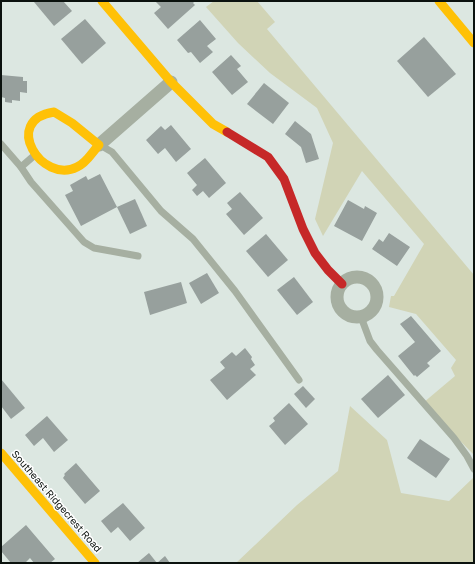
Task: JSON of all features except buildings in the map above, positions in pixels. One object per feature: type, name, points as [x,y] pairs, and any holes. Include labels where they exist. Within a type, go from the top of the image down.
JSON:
[{"type":"street","points":[[102,1],[171,82],[213,124],[268,157],[284,179],[303,229],[315,252],[328,270],[342,284]]},
{"type":"street","points":[[439,1],[474,43]]},
{"type":"street","points":[[99,145],[65,118],[54,112],[45,113],[35,120],[30,128],[28,139],[30,148],[55,169],[63,171],[79,166],[99,145],[171,82]]},
{"type":"street","points":[[355,277],[360,277],[367,280],[374,285],[377,292],[378,299],[372,312],[361,317],[351,317],[345,314],[340,308],[337,300],[338,291],[342,284],[348,279],[355,277]]},
{"type":"street","name":"Southeast Ridgecrest Road","points":[[1,453],[95,563]]},
{"type":"lane","points":[[1,144],[21,167],[31,182],[84,242],[94,248],[138,256]]},
{"type":"lane","points":[[99,145],[112,152],[161,211],[193,239],[235,291],[299,380]]},
{"type":"lane","points":[[21,167],[36,154]]},
{"type":"lane","points":[[361,317],[370,341],[454,438],[474,469]]},
{"type":"green space","points":[[214,1],[257,1],[275,22],[267,29],[474,275],[474,455],[423,403],[455,376],[451,368],[456,360],[416,314],[389,307],[391,296],[394,296],[424,244],[362,171],[323,236],[315,219],[333,143],[317,108],[270,73],[238,43],[206,7]]},
{"type":"green space","points":[[350,406],[387,440],[401,493],[449,501],[474,477],[474,563],[236,563],[297,505],[338,471]]},
{"type":"traffic: slow","points":[[102,1],[171,82],[213,124],[227,132]]},
{"type":"traffic: slow","points":[[439,1],[474,43]]},
{"type":"traffic: slow","points":[[54,112],[72,123],[99,145],[87,160],[77,167],[64,170],[51,167],[40,160],[32,149],[29,138],[30,126],[38,117],[54,112]]},
{"type":"traffic: slow","points":[[1,453],[95,563]]},
{"type":"traffic: jam","points":[[227,132],[268,157],[284,179],[303,229],[315,253],[328,270],[342,284]]}]
